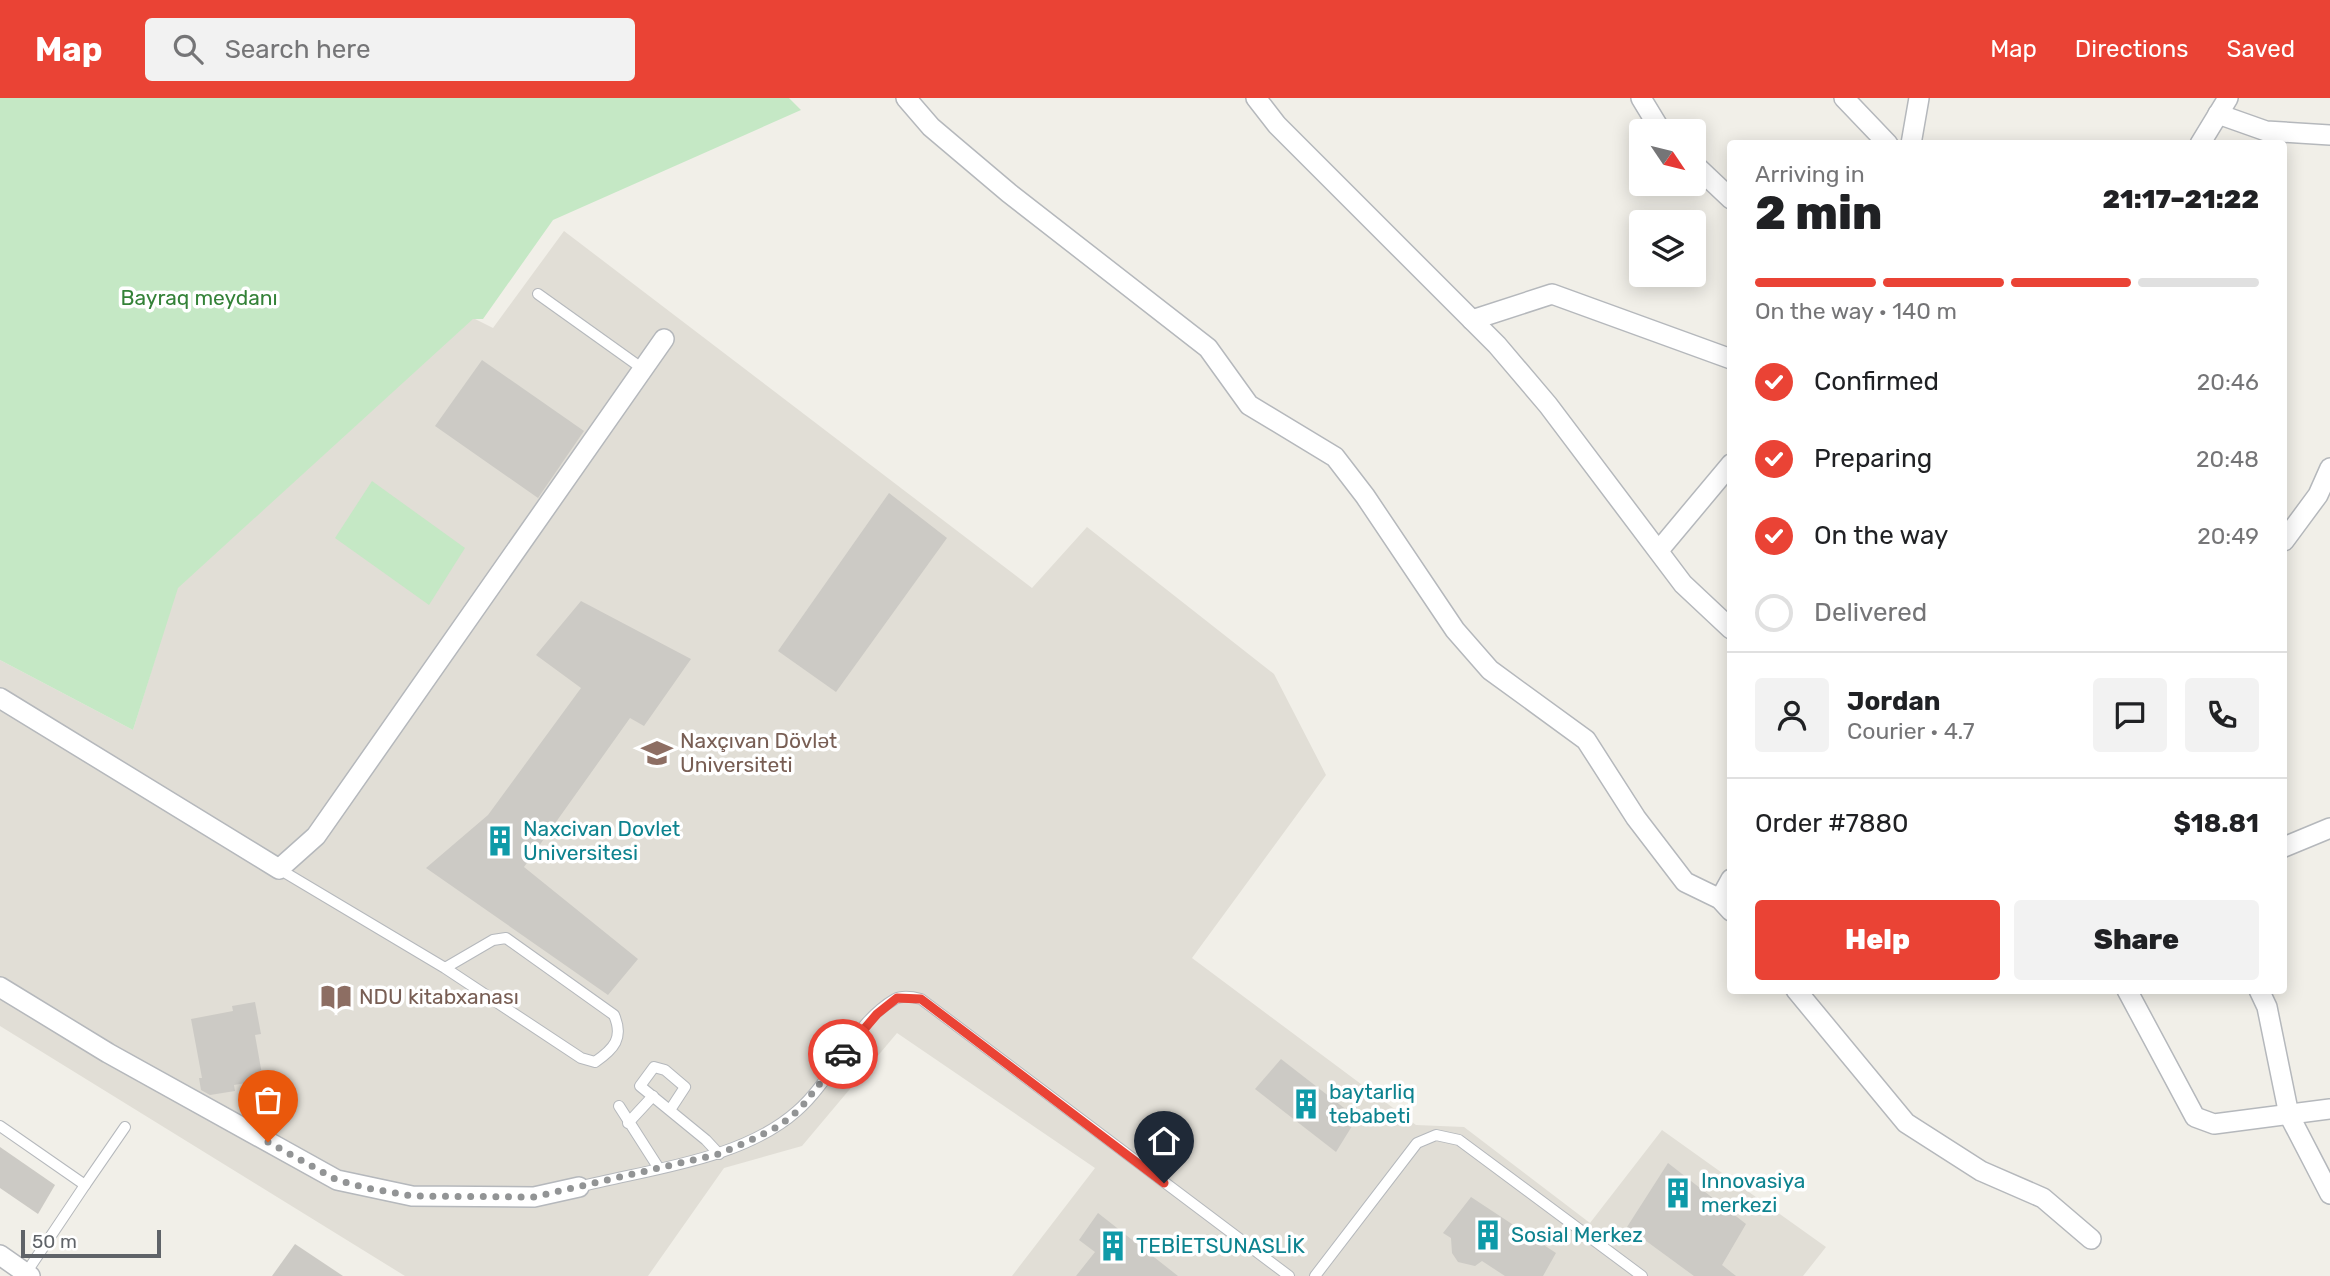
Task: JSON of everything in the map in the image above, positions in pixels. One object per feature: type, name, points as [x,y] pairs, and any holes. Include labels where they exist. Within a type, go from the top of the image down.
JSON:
[{"type":"street","points":[[906,98],[931,127],[1009,193],[1208,348],[1249,405],[1335,457],[1365,496],[1455,630],[1490,670],[1586,740],[1636,818],[1685,882],[1725,905]]},
{"type":"street","points":[[1256,98],[1277,125],[1497,345],[1548,405],[1684,584],[1727,625]]},
{"type":"street","points":[[1641,98],[1654,119]]},
{"type":"street","points":[[1844,98],[1884,140]]},
{"type":"street","points":[[1912,140],[1919,98]]},
{"type":"street","points":[[2202,140],[2223,106],[2266,131],[2330,135]]},
{"type":"street","points":[[1706,175],[1727,195]]},
{"type":"street","points":[[1472,320],[1552,294],[1727,358]]},
{"type":"street","points":[[0,698],[279,869],[316,836],[664,339]]},
{"type":"street","points":[[2287,537],[2318,495],[2330,468]]},
{"type":"street","points":[[1660,549],[1727,469]]},
{"type":"street","points":[[2287,847],[2330,828]]},
{"type":"street","points":[[0,987],[108,1053],[337,1180],[412,1196],[534,1197],[579,1187]]},
{"type":"street","points":[[1799,994],[1906,1123],[1981,1171],[2043,1198],[2091,1239]]},
{"type":"street","points":[[2129,994],[2195,1118],[2214,1124],[2330,1109]]},
{"type":"street","points":[[2261,994],[2267,1007],[2289,1115],[2330,1195]]},
{"type":"street","points":[[0,1255],[28,1274]]},
{"type":"lane","points":[[538,294],[643,369]]},
{"type":"lane","points":[[279,869],[445,968],[581,1058],[595,1062],[611,1051],[618,1041],[620,1028],[614,1016],[506,938],[493,940],[445,968]]},
{"type":"lane","points":[[579,1187],[719,1154],[779,1126],[800,1109],[855,1037],[897,998],[921,999],[1289,1276]]},
{"type":"lane","points":[[670,1110],[685,1087],[659,1066],[640,1086],[719,1154]]},
{"type":"lane","points":[[628,1123],[653,1096]]},
{"type":"lane","points":[[619,1106],[658,1167]]},
{"type":"lane","points":[[0,1126],[85,1185]]},
{"type":"lane","points":[[28,1274],[125,1127]]},
{"type":"lane","points":[[1315,1276],[1417,1143],[1436,1135],[1459,1140],[1642,1276]]},
{"type":"shaded area","name":"Naxçıvan Dövlət Universiteti","points":[[564,231],[1032,588],[1087,527],[1274,674],[1326,775],[1192,958],[1416,1125],[1464,1127],[1590,1223],[1662,1130],[1826,1247],[1803,1276],[1012,1276],[1095,1168],[897,1033],[802,1146],[724,1168],[648,1276],[405,1276],[0,1026],[0,660],[133,730],[177,588],[473,318],[493,328]]},
{"type":"green space","name":"Bayraq meydanı","points":[[0,98],[789,98],[801,110],[553,220],[483,319],[473,319],[178,588],[133,730],[0,660]]},
{"type":"green space","points":[[372,481],[465,548],[429,605],[335,538]]},
{"type":"building","points":[[482,360],[584,431],[538,498],[435,426]]},
{"type":"building","points":[[889,493],[947,538],[836,692],[778,651]]},
{"type":"building","name":"Naxcivan Dovlet Universitesi","points":[[581,601],[691,659],[644,726],[630,718],[524,867],[638,959],[608,995],[426,868],[488,815],[581,688],[536,655]]},
{"type":"building","points":[[255,1002],[261,1034],[255,1035],[263,1080],[234,1085],[235,1091],[210,1095],[201,1090],[199,1078],[202,1078],[191,1019],[233,1011],[232,1006]]},
{"type":"building","name":"baytarliq tebabeti","points":[[1281,1059],[1357,1118],[1336,1152],[1255,1089]]},
{"type":"building","points":[[0,1147],[55,1185],[38,1214],[0,1188]]},
{"type":"building","name":"Innovasiya merkezi","points":[[1668,1163],[1746,1224],[1722,1265],[1736,1276],[1694,1276],[1627,1227]]},
{"type":"building","name":"Sosial Merkez","points":[[1471,1197],[1556,1253],[1543,1276],[1505,1276],[1482,1261],[1475,1266],[1458,1262],[1452,1253],[1451,1238],[1443,1233]]},
{"type":"building","name":"TEBİETSUNASLİK","points":[[1098,1213],[1178,1276],[1076,1276],[1095,1252],[1079,1240]]},
{"type":"building","points":[[295,1244],[343,1276],[272,1276]]},
{"type":"way so far","points":[[268,1142],[337,1180],[367,1188],[412,1196],[534,1197],[719,1154],[751,1140],[779,1126],[800,1109],[843,1054]]},
{"type":"place","name":"Naxçıvan Dövlət Universiteti","points":[[657,753]]},
{"type":"place","name":"Naxcivan Dovlet Universitesi","points":[[500,841]]},
{"type":"place","name":"NDU kitabxanası","points":[[336,997]]},
{"type":"place","name":"baytarliq tebabeti","points":[[1306,1104]]},
{"type":"place","name":"Innovasiya merkezi","points":[[1678,1193]]},
{"type":"place","name":"Sosial Merkez","points":[[1488,1235]]},
{"type":"place","name":"TEBİETSUNASLİK","points":[[1113,1246]]},
{"type":"route","points":[[843,1054],[877,1014],[897,998],[909,996],[921,999],[1164,1183]]}]
